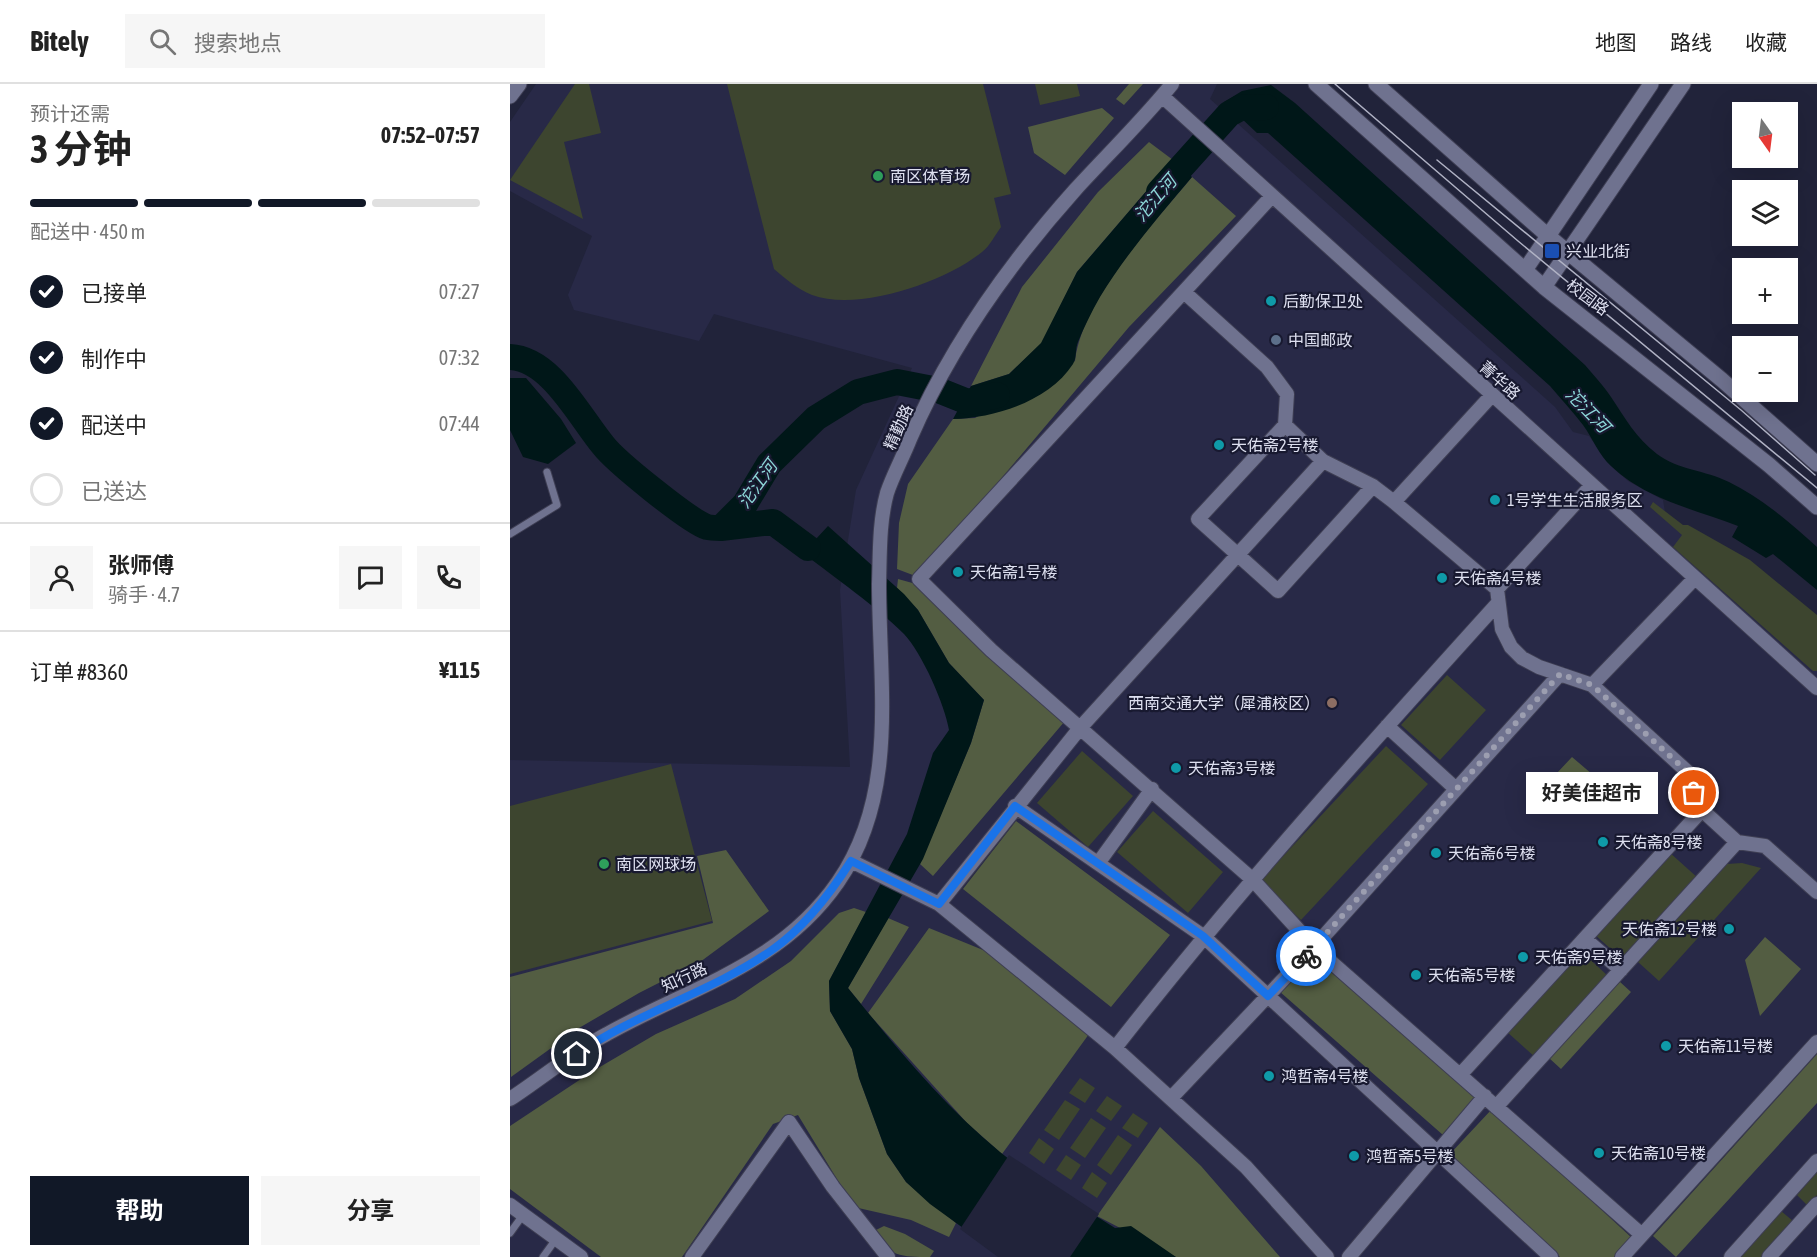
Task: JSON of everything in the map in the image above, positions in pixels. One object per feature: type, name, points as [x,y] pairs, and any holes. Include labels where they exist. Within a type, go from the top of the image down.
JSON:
[{"type":"street","points":[[510,96],[519,84]]},
{"type":"street","name":"精勤路","points":[[851,861],[873,802],[881,754],[880,560],[883,512],[888,490],[921,415],[955,351],[996,287],[1074,192],[1172,84]]},
{"type":"street","name":"校园路","points":[[1316,84],[1544,287],[1725,429],[1817,507]]},
{"type":"street","name":"校园路","points":[[1376,84],[1547,235],[1722,380],[1817,464]]},
{"type":"street","points":[[1525,270],[1651,84]]},
{"type":"street","points":[[1544,287],[1683,84]]},
{"type":"street","name":"菁华路","points":[[1162,96],[1817,688]]},
{"type":"street","points":[[1272,196],[919,579],[991,650],[1252,879],[1314,947],[1642,1235]]},
{"type":"street","points":[[1184,292],[1267,367],[1287,394],[1285,425],[1198,519],[1278,591],[1373,486]]},
{"type":"street","points":[[1394,502],[1492,395]]},
{"type":"street","points":[[1285,425],[1323,461],[1373,486],[1394,502],[1498,596],[1502,629],[1511,646],[1522,658],[1592,685],[1691,775],[1694,793],[1702,810],[1737,842],[1765,846],[1817,892]]},
{"type":"street","points":[[939,904],[1015,806],[1080,728],[1323,461]]},
{"type":"street","points":[[1115,1048],[1203,936],[1592,485]]},
{"type":"street","points":[[1592,685],[1695,578]]},
{"type":"street","points":[[1172,1097],[1314,947],[1560,674]]},
{"type":"street","points":[[1386,726],[1456,789]]},
{"type":"street","points":[[1099,862],[1152,789]]},
{"type":"street","points":[[1015,806],[1203,936],[1551,1257]]},
{"type":"street","points":[[1460,1075],[1702,810]]},
{"type":"street","points":[[1496,1107],[1737,842]]},
{"type":"street","points":[[851,861],[939,904],[1115,1048],[1172,1097],[1246,1167],[1327,1257]]},
{"type":"street","name":"知行路","points":[[510,1100],[604,1035],[741,969],[774,948],[819,906],[851,861]]},
{"type":"street","points":[[1585,939],[1621,970]]},
{"type":"street","points":[[1622,1257],[1817,1042]]},
{"type":"street","points":[[1349,1257],[1485,1096]]},
{"type":"street","points":[[692,1257],[789,1122],[833,1187],[888,1257]]},
{"type":"street","points":[[1731,1257],[1817,1161]]},
{"type":"street","points":[[1769,1257],[1817,1204]]},
{"type":"street","points":[[510,1205],[581,1257]]},
{"type":"lane","points":[[510,534],[557,505],[547,472]]},
{"type":"lane","points":[[510,1233],[523,1215]]},
{"type":"lane","points":[[543,1257],[556,1239]]},
{"type":"shaded area","name":"西南交通大学（犀浦校区）","points":[[536,84],[1217,84],[1210,99],[1555,407],[1573,432],[1589,436],[1610,465],[1628,481],[1663,500],[1665,512],[1817,646],[1817,1257],[510,1257],[510,760],[850,767],[840,590],[856,490],[912,368],[714,314],[699,341],[574,310],[568,295],[592,236],[510,191],[510,122]]},
{"type":"green space","points":[[575,84],[589,84],[601,133],[564,142],[583,219],[510,180]]},
{"type":"green space","name":"南区体育场","points":[[727,84],[983,84],[1011,194],[994,198],[1001,227],[990,244],[966,263],[946,274],[901,291],[853,300],[831,299],[807,293],[774,269]]},
{"type":"green space","points":[[1035,84],[1077,84],[1080,96],[1040,105]]},
{"type":"green space","points":[[1129,84],[1143,84],[1124,105],[1116,99]]},
{"type":"green space","points":[[1102,108],[1114,118],[1065,175],[1034,153],[1028,127]]},
{"type":"green space","points":[[1149,142],[1173,160],[1077,272],[1042,343],[1009,374],[971,386],[1022,287],[1098,192]]},
{"type":"green space","points":[[1192,177],[1236,216],[1129,327],[918,577],[897,569],[899,523],[908,484],[953,419],[975,418],[1075,361],[1080,338],[1105,288],[1140,240]]},
{"type":"green space","points":[[1653,502],[1683,525],[1688,525],[1750,560],[1817,615],[1817,671],[1813,671],[1673,547],[1682,535],[1650,507]]},
{"type":"green space","points":[[898,579],[916,584],[970,638],[1065,721],[933,876],[920,864],[971,743],[984,700],[949,663],[918,610],[897,588]]},
{"type":"green space","points":[[1447,675],[1486,710],[1440,760],[1401,725]]},
{"type":"green space","points":[[1386,746],[1428,784],[1301,920],[1259,882]]},
{"type":"green space","points":[[1082,751],[1133,796],[1088,847],[1037,803]]},
{"type":"green space","points":[[1572,757],[1606,786],[1589,804],[1526,806]]},
{"type":"green space","name":"南区网球场","points":[[671,764],[712,921],[510,974],[510,806]]},
{"type":"green space","points":[[1153,811],[1223,872],[1188,913],[1117,852]]},
{"type":"green space","points":[[1016,821],[1170,935],[1111,1007],[963,889]]},
{"type":"green space","points":[[726,850],[769,911],[700,962],[639,993],[579,1028],[511,1077],[510,977],[713,923],[697,856]]},
{"type":"green space","points":[[1669,852],[1698,878],[1623,960],[1594,934]]},
{"type":"green space","points":[[1742,863],[1761,868],[1659,981],[1638,962],[1727,864]]},
{"type":"green space","points":[[854,908],[866,912],[829,981],[830,1011],[852,1049],[859,1078],[887,1154],[906,1182],[956,1223],[949,1237],[911,1220],[854,1207],[798,1115],[773,1124],[682,1257],[601,1257],[510,1189],[510,1126],[593,1071],[656,1034],[735,999],[791,961],[839,913]]},
{"type":"green space","points":[[888,918],[909,927],[861,1004],[848,988]]},
{"type":"green space","points":[[929,928],[988,952],[1089,1034],[1002,1154],[967,1123],[868,1013]]},
{"type":"green space","points":[[1765,937],[1801,969],[1760,1016],[1745,960]]},
{"type":"green space","points":[[1580,950],[1609,977],[1535,1057],[1506,1031]]},
{"type":"green space","points":[[1315,951],[1478,1095],[1443,1135],[1279,991]]},
{"type":"green space","points":[[1619,981],[1631,992],[1561,1069],[1549,1058]]},
{"type":"green space","points":[[1817,1054],[1817,1103],[1676,1257],[1653,1236]]},
{"type":"green space","points":[[1080,1078],[1095,1088],[1085,1103],[1069,1093]]},
{"type":"green space","points":[[1107,1096],[1122,1106],[1111,1121],[1096,1111]]},
{"type":"green space","points":[[1065,1100],[1080,1109],[1059,1140],[1044,1130]]},
{"type":"green space","points":[[1492,1109],[1632,1238],[1614,1257],[1560,1257],[1449,1155]]},
{"type":"green space","points":[[1133,1113],[1148,1123],[1138,1138],[1122,1128]]},
{"type":"green space","points":[[1091,1118],[1106,1128],[1085,1158],[1070,1148]]},
{"type":"green space","points":[[1160,1127],[1201,1166],[1280,1257],[1176,1257],[1097,1216]]},
{"type":"green space","points":[[1118,1135],[1132,1145],[1111,1175],[1097,1165]]},
{"type":"green space","points":[[1039,1138],[1054,1149],[1044,1164],[1029,1153]]},
{"type":"green space","points":[[1066,1155],[1081,1165],[1071,1180],[1056,1170]]},
{"type":"green space","points":[[1092,1172],[1107,1183],[1097,1198],[1082,1188]]},
{"type":"green space","points":[[1817,1172],[1817,1195],[1808,1206],[1797,1195]]},
{"type":"green space","points":[[1781,1211],[1793,1221],[1761,1257],[1741,1257]]},
{"type":"green space","points":[[884,1226],[905,1234],[934,1251],[930,1257],[897,1254],[885,1246],[880,1239],[876,1230]]},
{"type":"water","points":[[1271,85],[1295,103],[1585,365],[1631,427],[1657,454],[1674,463],[1720,478],[1741,488],[1775,511],[1817,547],[1817,590],[1773,554],[1766,558],[1732,537],[1738,526],[1655,495],[1625,478],[1607,462],[1583,425],[1550,386],[1268,133],[1257,133],[1224,102],[1242,91]]},
{"type":"water","points":[[1173,160],[1192,177],[1110,281],[1083,331],[1077,345],[1074,362],[1063,377],[1050,388],[1020,405],[986,415],[953,419],[971,386],[1009,374],[1041,343],[1077,272]]},
{"type":"water","points":[[510,378],[526,378],[561,419],[576,443],[548,464],[523,457],[510,430]]},
{"type":"water","points":[[828,526],[904,594],[918,610],[949,663],[984,700],[971,743],[923,859],[848,988],[939,1095],[1013,1163],[1115,1228],[1131,1226],[1176,1257],[1003,1257],[930,1204],[906,1182],[887,1154],[859,1078],[852,1049],[830,1011],[829,981],[907,834],[933,753],[949,730],[932,680],[904,634],[803,553]]},
{"type":"pier","points":[[1009,1155],[1099,1214],[1070,1257],[998,1257],[960,1229]]},
{"type":"waterway","name":"沱江河","points":[[1159,192],[1229,114],[1240,108],[1266,107]]},
{"type":"waterway","name":"沱江河","points":[[510,357],[525,360],[551,378],[610,453],[685,514],[712,528],[721,528],[745,504],[769,464],[816,418],[858,392],[897,382],[938,390],[968,402],[997,395]]},
{"type":"waterway","points":[[721,528],[773,522],[808,548]]},
{"type":"tram line","points":[[1335,84],[1518,241],[1817,488]]},
{"type":"tram line","points":[[1437,160],[1741,410],[1815,475]]},
{"type":"way so far","points":[[1306,956],[1560,674],[1592,685],[1691,775],[1694,793]]},
{"type":"place","name":"南区体育场","points":[[878,176]]},
{"type":"place","name":"兴业北街","points":[[1552,251]]},
{"type":"place","name":"后勤保卫处","points":[[1271,301]]},
{"type":"place","name":"中国邮政","points":[[1276,340]]},
{"type":"place","name":"天佑斋2号楼","points":[[1219,445]]},
{"type":"place","name":"1号学生生活服务区","points":[[1495,500]]},
{"type":"place","name":"天佑斋1号楼","points":[[958,572]]},
{"type":"place","name":"天佑斋4号楼","points":[[1442,578]]},
{"type":"place","name":"西南交通大学（犀浦校区）","points":[[1332,703]]},
{"type":"place","name":"天佑斋3号楼","points":[[1176,768]]},
{"type":"place","name":"好美佳超市","points":[[1694,793]]},
{"type":"place","name":"天佑斋8号楼","points":[[1603,842]]},
{"type":"place","name":"天佑斋6号楼","points":[[1436,853]]},
{"type":"place","name":"南区网球场","points":[[604,864]]},
{"type":"place","name":"天佑斋12号楼","points":[[1729,929]]},
{"type":"place","name":"天佑斋9号楼","points":[[1523,957]]},
{"type":"place","name":"天佑斋5号楼","points":[[1416,975]]},
{"type":"place","name":"天佑斋11号楼","points":[[1666,1046]]},
{"type":"place","name":"鸿哲斋4号楼","points":[[1269,1076]]},
{"type":"place","name":"天佑斋10号楼","points":[[1599,1153]]},
{"type":"place","name":"鸿哲斋5号楼","points":[[1354,1156]]},
{"type":"route","points":[[577,1054],[604,1035],[756,961],[792,933],[819,906],[851,861],[939,904],[1015,806],[1203,936],[1268,996],[1306,956]]}]
